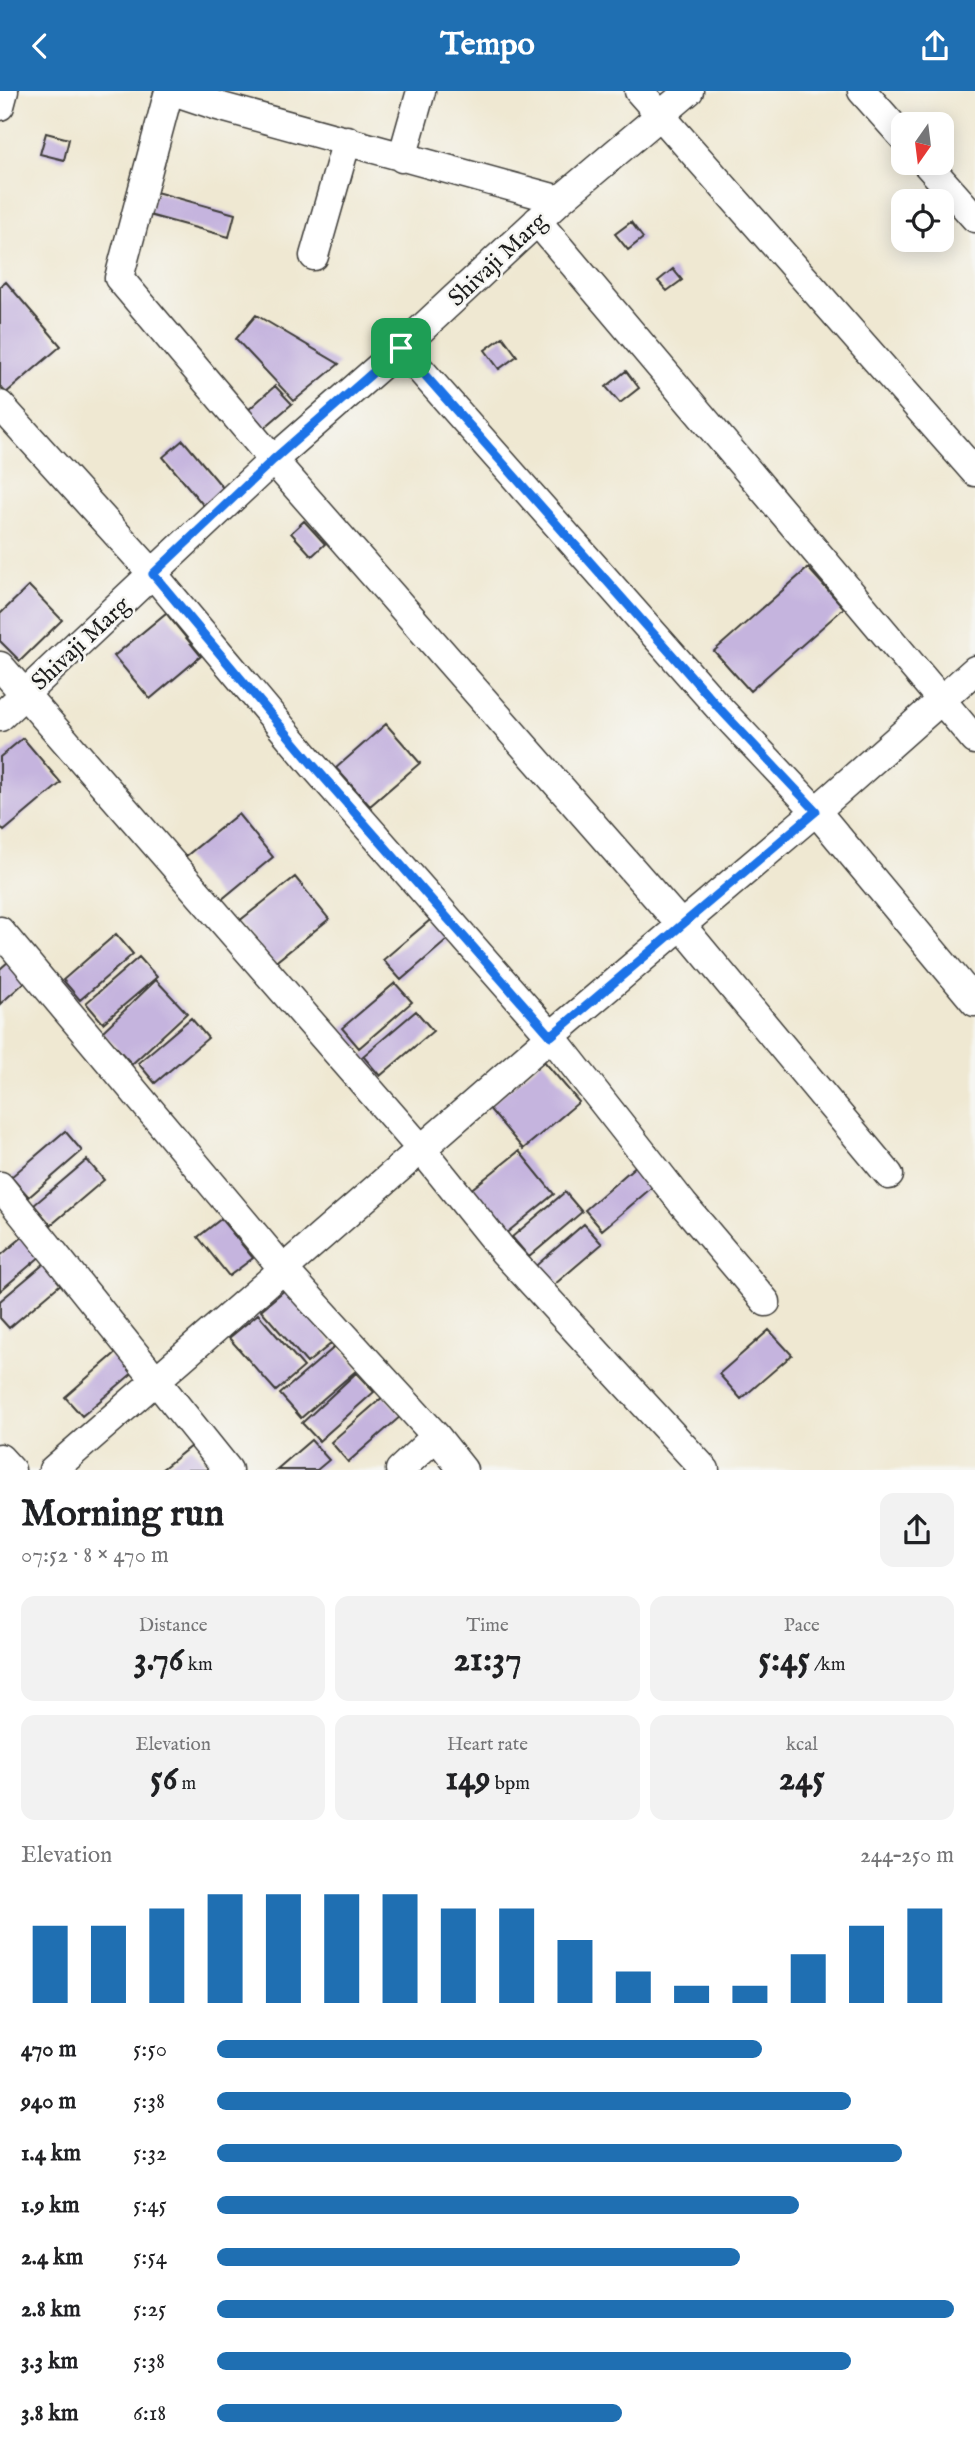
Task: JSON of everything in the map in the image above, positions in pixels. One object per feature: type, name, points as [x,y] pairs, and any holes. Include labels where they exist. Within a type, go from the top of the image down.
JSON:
[{"type":"street","points":[[0,106],[4,91]]},
{"type":"street","points":[[561,200],[402,157],[220,98],[171,91],[119,278],[273,460],[681,925],[889,1175]]},
{"type":"street","points":[[402,157],[421,91]]},
{"type":"street","points":[[639,91],[975,471]]},
{"type":"street","name":"Shivaji Marg","points":[[0,717],[273,460],[401,348],[537,221],[690,91]]},
{"type":"street","points":[[862,91],[891,124]]},
{"type":"street","points":[[314,256],[346,139]]},
{"type":"street","points":[[937,175],[975,218]]},
{"type":"street","points":[[537,221],[975,740]]},
{"type":"street","points":[[401,348],[720,709],[816,811],[975,1002]]},
{"type":"street","points":[[0,405],[153,574],[313,765],[551,1036],[683,1204],[766,1303]]},
{"type":"street","points":[[0,666],[422,1150],[504,1252],[705,1470]]},
{"type":"street","points":[[52,1470],[551,1036],[816,811],[975,670]]},
{"type":"street","points":[[0,931],[285,1270],[464,1470]]},
{"type":"street","points":[[0,1186],[228,1470]]},
{"type":"street","points":[[400,1470],[436,1436]]},
{"type":"street","points":[[0,1458],[11,1470]]},
{"type":"building","points":[[46,133],[69,139],[64,160],[40,154]]},
{"type":"building","points":[[156,192],[235,214],[229,237],[149,215]]},
{"type":"building","points":[[631,222],[643,238],[628,250],[615,234]]},
{"type":"building","points":[[673,269],[682,280],[667,291],[658,281]]},
{"type":"building","points":[[6,282],[61,346],[6,393],[0,386],[0,287]]},
{"type":"building","points":[[256,315],[339,364],[294,401],[236,339]]},
{"type":"building","points":[[503,337],[517,356],[499,369],[485,350]]},
{"type":"building","points":[[626,371],[639,388],[620,403],[606,387]]},
{"type":"building","points":[[275,386],[292,404],[263,429],[247,411]]},
{"type":"building","points":[[183,440],[224,489],[204,506],[163,457]]},
{"type":"building","points":[[304,521],[325,544],[312,556],[291,533]]},
{"type":"building","points":[[808,568],[844,608],[750,691],[714,651]]},
{"type":"building","points":[[29,586],[62,620],[20,661],[0,641],[0,614]]},
{"type":"building","points":[[166,613],[201,656],[150,699],[114,656]]},
{"type":"building","points":[[386,724],[420,763],[370,806],[336,768]]},
{"type":"building","points":[[23,738],[61,783],[4,831],[0,826],[0,757]]},
{"type":"building","points":[[238,814],[273,857],[221,900],[185,857]]},
{"type":"building","points":[[295,877],[329,919],[273,964],[238,922]]},
{"type":"building","points":[[436,915],[453,935],[401,980],[383,960]]},
{"type":"building","points":[[116,934],[133,954],[80,1000],[63,980]]},
{"type":"building","points":[[139,957],[157,977],[103,1023],[86,1003]]},
{"type":"building","points":[[8,962],[25,982],[0,1004],[0,969]]},
{"type":"building","points":[[156,980],[187,1013],[132,1064],[102,1032]]},
{"type":"building","points":[[395,983],[412,1002],[359,1048],[342,1028]]},
{"type":"building","points":[[416,1011],[433,1031],[380,1076],[363,1056]]},
{"type":"building","points":[[191,1018],[208,1038],[155,1083],[138,1063]]},
{"type":"building","points":[[543,1060],[579,1102],[523,1149],[488,1107]]},
{"type":"building","points":[[65,1131],[82,1151],[29,1197],[11,1177]]},
{"type":"building","points":[[519,1151],[554,1194],[499,1239],[463,1196]]},
{"type":"building","points":[[87,1160],[104,1180],[51,1225],[34,1205]]},
{"type":"building","points":[[638,1164],[656,1184],[602,1230],[585,1210]]},
{"type":"building","points":[[565,1192],[582,1212],[529,1257],[512,1237]]},
{"type":"building","points":[[221,1219],[253,1258],[229,1276],[198,1237]]},
{"type":"building","points":[[584,1224],[602,1244],[548,1290],[531,1270]]},
{"type":"building","points":[[25,1235],[42,1255],[0,1291],[0,1256]]},
{"type":"building","points":[[45,1263],[62,1283],[9,1328],[0,1318],[0,1301]]},
{"type":"building","points":[[286,1289],[332,1343],[307,1363],[261,1310]]},
{"type":"building","points":[[258,1314],[304,1367],[276,1391],[229,1338]]},
{"type":"building","points":[[769,1330],[792,1355],[741,1399],[719,1374]]},
{"type":"building","points":[[337,1345],[358,1369],[301,1418],[280,1394]]},
{"type":"building","points":[[118,1351],[135,1371],[82,1416],[65,1397]]},
{"type":"building","points":[[356,1373],[374,1392],[319,1441],[302,1423]]},
{"type":"building","points":[[384,1396],[401,1416],[348,1462],[331,1442]]},
{"type":"building","points":[[311,1440],[329,1460],[317,1470],[276,1470]]},
{"type":"building","points":[[191,1446],[211,1470],[161,1470]]},
{"type":"route","points":[[401,348],[720,709],[816,811],[551,1036],[313,765],[153,574],[273,460],[401,348]]}]
